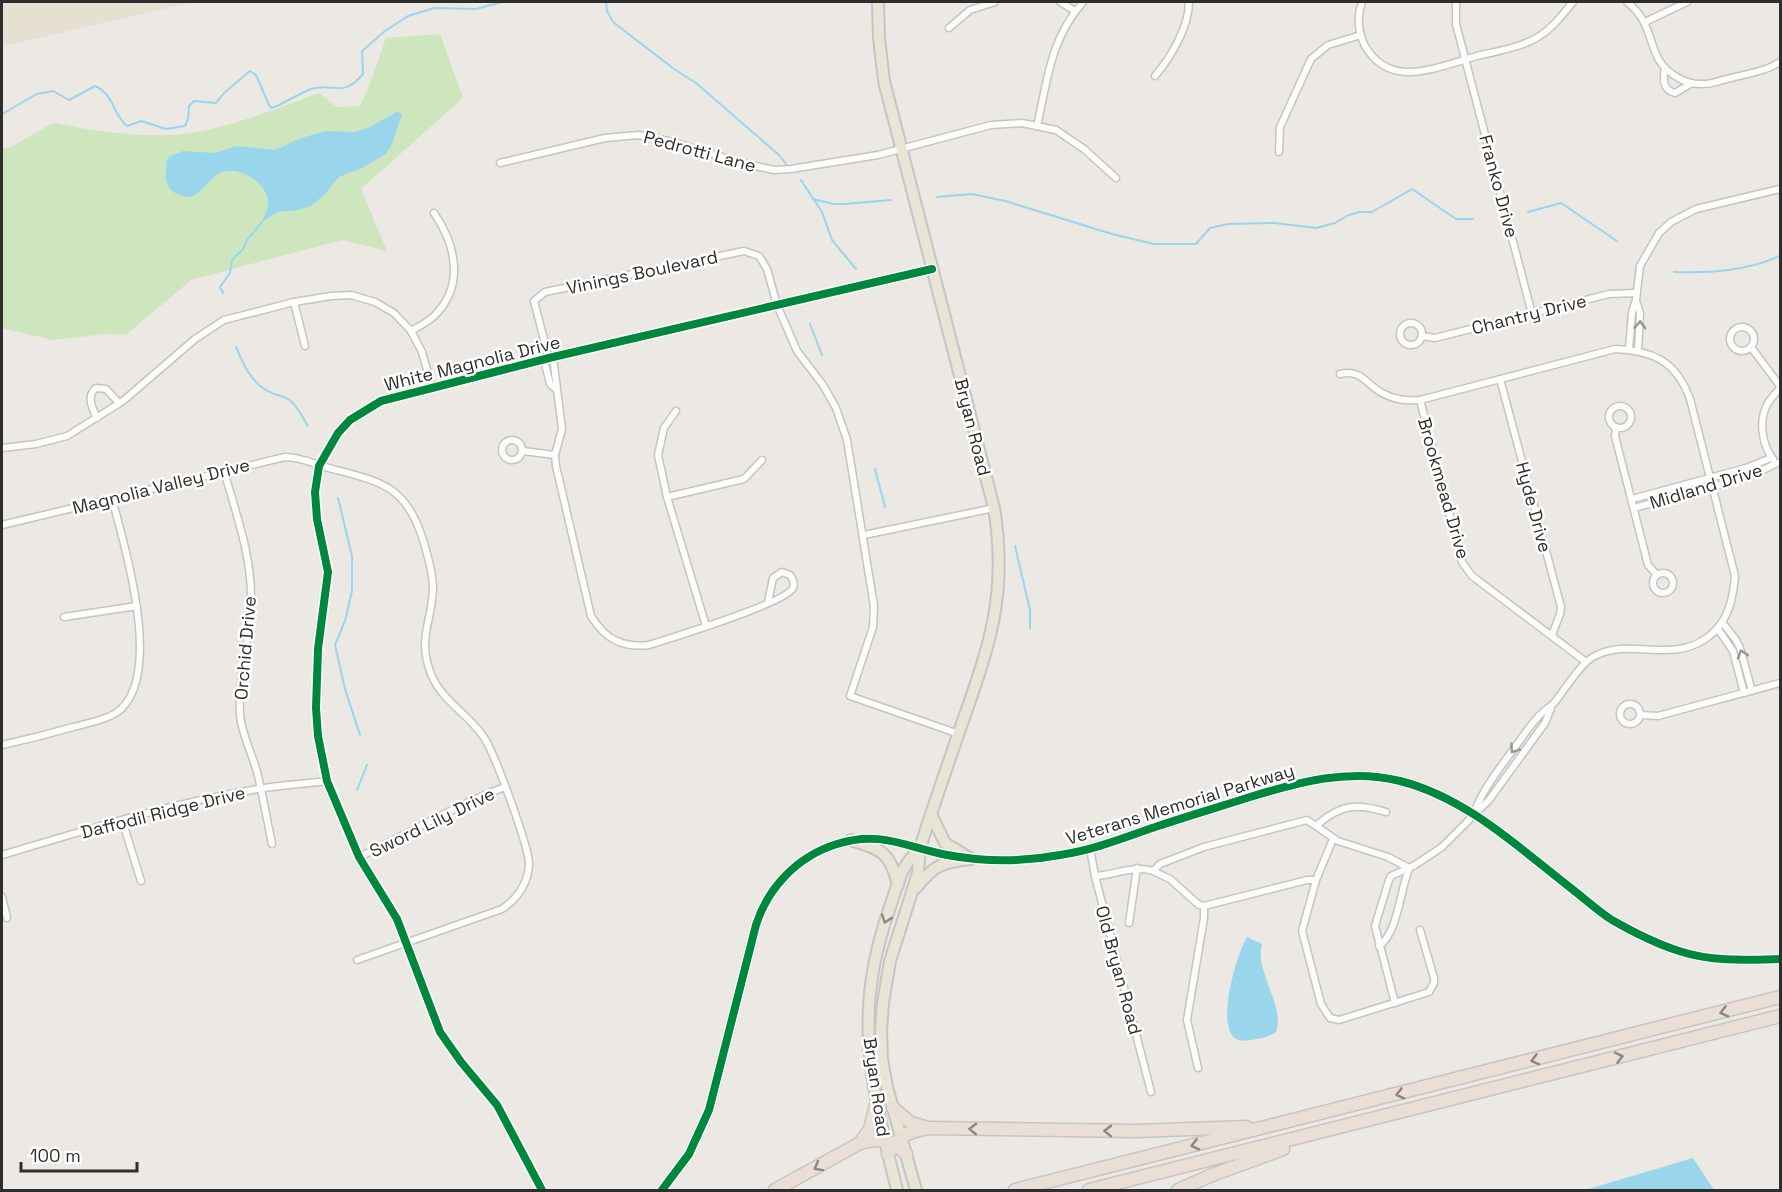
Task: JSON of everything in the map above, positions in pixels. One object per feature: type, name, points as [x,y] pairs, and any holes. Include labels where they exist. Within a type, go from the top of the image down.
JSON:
[{"type":"highway","points":[[1015,1191],[1780,997]]},
{"type":"highway","points":[[1089,1191],[1780,1017]]},
{"type":"highway","points":[[775,1191],[860,1143],[870,1129],[876,1105]]},
{"type":"highway","points":[[893,1108],[911,1123],[929,1128]]},
{"type":"highway","points":[[892,1143],[917,1130],[929,1128],[1135,1131],[1272,1126]]},
{"type":"highway","points":[[1178,1191],[1212,1175],[1340,1127]]},
{"type":"highway","points":[[860,1143],[875,1140],[892,1143],[906,1154]]},
{"type":"main road","name":"Bryan Road","points":[[878,2],[881,60],[888,99],[994,508],[999,559],[998,603],[987,653],[920,848],[918,873],[890,961],[881,1017],[882,1059],[893,1108],[892,1143],[896,1190]]},
{"type":"main road","points":[[931,814],[945,843],[971,859]]},
{"type":"main road","points":[[851,840],[883,852],[894,868],[898,886]]},
{"type":"main road","name":"Bryan Road","points":[[892,1143],[876,1105],[868,1036],[870,994],[880,938],[904,869],[920,848]]},
{"type":"main road","points":[[910,896],[929,871],[953,861],[971,859]]},
{"type":"main road","name":"Bryan Road","points":[[906,1154],[915,1188]]},
{"type":"street","points":[[949,28],[970,10],[995,2]]},
{"type":"street","points":[[1060,2],[1075,11]]},
{"type":"street","points":[[1037,126],[1055,47],[1066,22],[1083,2]]},
{"type":"street","points":[[1155,76],[1168,61],[1185,23],[1189,2]]},
{"type":"street","points":[[1362,2],[1359,17],[1361,35],[1368,50],[1374,58],[1395,71],[1412,73],[1521,45],[1537,38],[1552,27],[1573,2]]},
{"type":"street","name":"Franko Drive","points":[[1456,2],[1456,24],[1532,314]]},
{"type":"street","points":[[1627,2],[1637,9],[1645,22],[1655,52],[1665,68],[1686,82],[1707,84],[1769,68],[1780,62]]},
{"type":"street","points":[[1645,22],[1687,2]]},
{"type":"street","points":[[1280,152],[1280,127],[1311,59],[1328,45],[1361,35]]},
{"type":"street","points":[[1665,68],[1663,78],[1665,88],[1669,92],[1675,93],[1692,83]]},
{"type":"street","name":"Pedrotti Lane","points":[[500,163],[605,138],[638,135],[673,142],[742,163],[774,170],[798,168],[902,149],[991,125],[1022,123],[1056,130],[1083,149],[1116,178]]},
{"type":"street","points":[[1629,350],[1632,312],[1640,266],[1659,233],[1671,222],[1696,209],[1780,189]]},
{"type":"street","points":[[411,332],[434,316],[449,297],[455,275],[445,229],[434,213]]},
{"type":"street","name":"Vinings Boulevard","points":[[549,359],[534,301],[545,292],[744,251],[759,256],[767,269],[777,305]]},
{"type":"street","name":"White Magnolia Drive","points":[[542,1191],[497,1105],[461,1062],[440,1032],[408,943],[397,919],[359,857],[327,781],[318,736],[316,708],[318,649],[328,572],[316,510],[315,492],[319,466],[338,433],[358,414],[381,401],[932,269]]},
{"type":"street","name":"Chantry Drive","points":[[1422,336],[1435,338],[1609,294],[1636,297]]},
{"type":"street","points":[[2,448],[36,444],[67,436],[119,403],[195,339],[224,320],[294,302],[331,296],[359,297],[375,302],[394,313],[411,332],[422,352],[432,387]]},
{"type":"street","points":[[1636,297],[1640,313],[1638,351]]},
{"type":"street","points":[[294,302],[305,346]]},
{"type":"street","points":[[777,305],[797,351],[823,385],[836,408],[847,440],[874,606],[873,627],[850,696],[959,734]]},
{"type":"street","points":[[1742,326],[1750,329],[1754,336],[1751,347],[1744,351],[1732,347],[1729,340],[1734,329],[1742,326]]},
{"type":"street","points":[[1751,347],[1780,387],[1767,404],[1763,418],[1763,434],[1771,458],[1779,464]]},
{"type":"street","points":[[1340,374],[1349,372],[1357,374],[1379,392],[1404,401],[1420,400],[1615,349],[1652,355],[1668,364],[1680,377],[1690,399],[1735,576],[1733,596],[1720,626],[1700,643],[1684,650],[1616,649],[1593,657],[1586,663],[1552,705],[1545,723],[1489,800],[1442,847],[1409,868],[1391,876],[1376,920],[1379,946],[1395,1003]]},
{"type":"street","points":[[549,359],[550,384],[557,390],[562,429],[555,455],[556,466],[591,616],[599,630],[613,639],[638,646],[649,645],[706,626],[768,602],[788,593],[794,583],[790,575],[782,572],[773,578],[768,602]]},
{"type":"street","name":"Hyde Drive","points":[[1500,379],[1561,607],[1552,635]]},
{"type":"street","points":[[98,418],[90,397],[91,392],[96,388],[106,389],[119,403]]},
{"type":"street","name":"Brookmead Drive","points":[[1420,400],[1462,562],[1472,576],[1586,663]]},
{"type":"street","points":[[676,411],[664,428],[658,455],[667,497],[706,626]]},
{"type":"street","name":"Midland Drive","points":[[1616,427],[1615,436],[1648,565],[1657,575]]},
{"type":"street","points":[[523,451],[555,455]]},
{"type":"street","name":"Magnolia Valley Drive","points":[[2,525],[285,456],[302,459],[388,487],[398,494],[412,511],[433,580],[425,640],[429,668],[443,696],[483,734],[505,787],[528,853],[528,872],[520,893],[512,902],[492,914],[357,960]]},
{"type":"street","name":"Midland Drive","points":[[1632,499],[1746,468],[1771,458]]},
{"type":"street","points":[[667,497],[744,479],[762,460]]},
{"type":"street","name":"Midland Drive","points":[[1634,508],[1749,477],[1779,464]]},
{"type":"street","name":"Orchid Drive","points":[[224,471],[249,566],[250,604],[240,696],[241,718],[244,738],[257,771],[272,844]]},
{"type":"street","points":[[2,745],[99,720],[116,712],[127,702],[136,686],[140,634],[137,606],[112,498]]},
{"type":"street","points":[[864,535],[994,508]]},
{"type":"street","points":[[64,616],[137,606]]},
{"type":"street","points":[[1720,626],[1736,640],[1752,690]]},
{"type":"street","points":[[1720,626],[1733,651],[1744,693]]},
{"type":"street","points":[[1640,715],[1658,716],[1780,683]]},
{"type":"street","name":"Veterans Memorial Parkway","points":[[662,1191],[689,1154],[707,1116],[751,944],[765,904],[781,880],[802,861],[826,847],[851,840],[884,838],[971,859],[1031,859],[1059,856],[1090,849],[1296,784],[1335,777],[1372,777],[1399,781],[1426,790],[1474,813],[1611,919],[1666,946],[1694,955],[1734,960],[1780,959]]},
{"type":"street","name":"Daffodil Ridge Drive","points":[[2,855],[122,820],[260,788],[327,781]]},
{"type":"street","name":"Sword Lily Drive","points":[[359,857],[456,807],[505,787]]},
{"type":"street","points":[[1317,825],[1334,812],[1357,805],[1365,805],[1386,812]]},
{"type":"street","points":[[122,820],[141,881]]},
{"type":"street","points":[[1154,871],[1160,864],[1204,847],[1302,820],[1312,821],[1332,838],[1388,856],[1409,868]]},
{"type":"street","points":[[1332,838],[1316,880],[1302,931],[1321,1004],[1327,1016],[1333,1020],[1339,1020],[1430,992],[1434,983],[1420,930]]},
{"type":"street","name":"Old Bryan Road","points":[[1090,849],[1151,1092]]},
{"type":"street","points":[[1095,876],[1137,868],[1154,871],[1170,879],[1199,905],[1204,906],[1307,880],[1316,880]]},
{"type":"street","points":[[1129,923],[1137,868]]},
{"type":"street","points":[[1379,946],[1388,938],[1409,868]]},
{"type":"street","points":[[2,897],[7,918]]},
{"type":"street","points":[[1198,1068],[1186,1020],[1204,906]]},
{"type":"shaded area","points":[[2,2],[193,2],[9,45],[2,43]]},
{"type":"green space","points":[[440,34],[463,98],[361,189],[387,251],[342,240],[191,280],[126,335],[106,334],[52,340],[2,328],[2,148],[9,148],[53,123],[117,133],[166,135],[217,128],[319,93],[337,107],[360,106],[386,38]]},
{"type":"water","points":[[398,111],[402,114],[392,144],[386,154],[362,168],[339,177],[312,205],[299,210],[277,212],[262,222],[268,206],[264,189],[252,178],[235,171],[220,173],[191,197],[177,194],[168,187],[167,160],[170,156],[183,151],[216,153],[236,146],[275,150],[301,138],[326,131],[354,132],[368,128]]},
{"type":"water","points":[[1247,937],[1262,944],[1262,966],[1274,1000],[1278,1022],[1276,1032],[1273,1034],[1243,1041],[1236,1039],[1230,1032],[1227,1020],[1230,989],[1238,958]]},
{"type":"water","points":[[1693,1158],[1714,1190],[1585,1190]]},
{"type":"waterway","points":[[2,114],[37,94],[53,91],[69,100],[95,86],[106,94],[127,126],[141,121],[166,129],[185,126],[189,106],[194,101],[216,103],[250,71],[256,75],[272,108],[311,89],[344,88],[356,82],[363,74],[362,51],[385,31],[408,16],[434,8],[476,9],[502,2]]},
{"type":"waterway","points":[[606,2],[607,11],[613,22],[696,83],[779,155],[786,164]]},
{"type":"waterway","points":[[801,180],[822,212],[832,240],[856,269]]},
{"type":"waterway","points":[[937,197],[972,194],[1005,201],[1112,234],[1154,244],[1196,244],[1210,228],[1228,224],[1275,223],[1316,228],[1335,223],[1359,212],[1372,212],[1412,189],[1456,219],[1473,219]]},
{"type":"waterway","points":[[813,199],[833,204],[891,200]]},
{"type":"waterway","points":[[1528,212],[1561,203],[1617,241]]},
{"type":"waterway","points":[[223,293],[220,287],[230,273],[232,260],[243,249],[247,240],[262,222]]},
{"type":"waterway","points":[[1674,272],[1728,270],[1755,265],[1780,256]]},
{"type":"waterway","points":[[810,324],[822,355]]},
{"type":"waterway","points":[[236,347],[253,379],[264,388],[292,402],[308,426]]},
{"type":"waterway","points":[[875,469],[885,507]]},
{"type":"waterway","points":[[338,498],[352,556],[352,591],[345,621],[335,645],[345,689],[360,735]]},
{"type":"waterway","points":[[1015,546],[1030,610],[1030,628]]},
{"type":"waterway","points":[[357,790],[367,765]]},
{"type":"cycle path","points":[[542,1190],[497,1105],[461,1062],[440,1032],[397,919],[359,857],[327,781],[318,736],[316,708],[318,649],[328,572],[317,519],[315,492],[319,466],[338,433],[350,420],[381,401],[553,357],[932,269]]},
{"type":"cycle path","points":[[662,1190],[689,1154],[709,1110],[756,925],[768,898],[786,875],[810,856],[823,849],[852,840],[893,841],[947,855],[975,859],[1018,860],[1046,857],[1098,847],[1287,786],[1343,776],[1381,777],[1424,789],[1470,812],[1512,841],[1607,916],[1654,941],[1691,955],[1704,957],[1730,960],[1780,959]]}]
